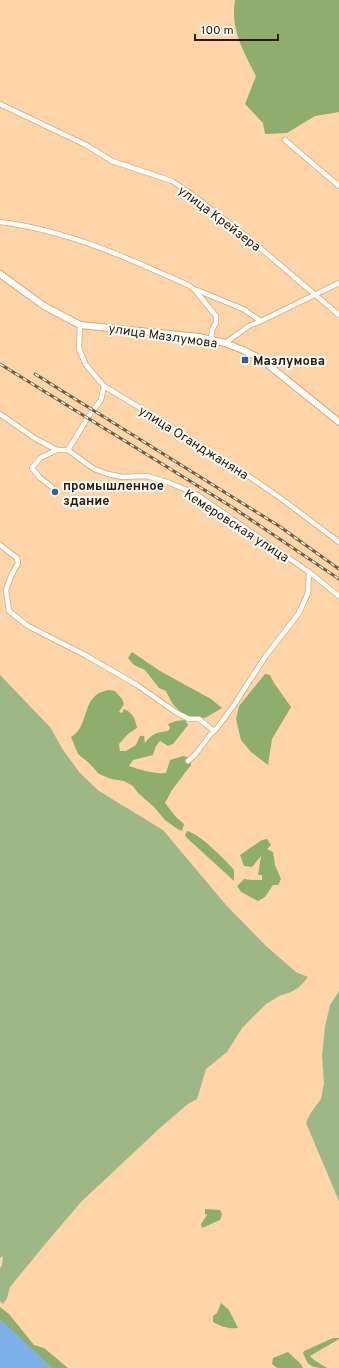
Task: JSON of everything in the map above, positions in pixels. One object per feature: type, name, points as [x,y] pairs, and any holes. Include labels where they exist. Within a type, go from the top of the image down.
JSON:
[{"type":"street","name":"улица Крейзера","points":[[0,104],[86,145],[112,161],[172,181],[246,236],[339,315]]},
{"type":"street","points":[[285,140],[339,186]]},
{"type":"street","points":[[0,222],[51,231],[76,240],[168,276],[188,285],[195,290],[243,309],[261,321]]},
{"type":"street","name":"улица Мазлумова","points":[[0,274],[44,306],[80,325],[211,339],[243,350],[261,359],[339,422]]},
{"type":"street","points":[[225,344],[249,326],[339,282]]},
{"type":"street","points":[[195,290],[216,316],[216,323],[212,330],[211,339]]},
{"type":"street","name":"улица Оганджаняна","points":[[80,325],[79,348],[86,365],[104,386],[247,475],[339,542]]},
{"type":"street","points":[[52,487],[40,478],[32,468],[40,458],[57,450],[68,450],[91,413],[102,400],[104,386]]},
{"type":"street","points":[[0,414],[36,439],[57,450]]},
{"type":"street","name":"Кемеровская улица","points":[[68,450],[94,469],[101,472],[122,477],[147,476],[170,483],[196,494],[309,572],[339,596]]},
{"type":"street","points":[[0,545],[17,558],[18,564],[11,576],[6,590],[9,610],[28,626],[138,685],[177,713],[189,719],[199,719],[214,731]]},
{"type":"street","points":[[188,761],[195,755],[234,705],[266,657],[299,613],[308,593],[309,572]]},
{"type":"green space","points":[[235,0],[339,0],[339,112],[315,116],[287,133],[265,134],[263,123],[245,104],[256,76],[242,49],[236,30],[234,21]]},
{"type":"green space","points":[[132,652],[160,671],[211,699],[222,708],[205,718],[183,715],[172,703],[166,691],[159,688],[145,670],[134,665],[128,658]]},
{"type":"green space","points":[[265,674],[270,675],[291,707],[272,739],[268,765],[251,752],[241,740],[236,719],[239,706]]},
{"type":"green space","points":[[0,675],[50,727],[63,750],[80,773],[99,791],[163,830],[226,905],[266,946],[296,972],[308,977],[298,988],[279,996],[266,1004],[242,1028],[227,1052],[206,1069],[197,1099],[188,1104],[161,1127],[81,1202],[10,1287],[7,1298],[3,1304],[0,1301],[0,1268],[2,1265],[3,1256],[0,1258]]},
{"type":"green space","points":[[108,690],[115,691],[122,699],[124,704],[119,712],[122,713],[124,709],[130,712],[137,728],[128,734],[119,744],[120,751],[126,751],[136,745],[140,736],[144,736],[145,743],[155,734],[168,731],[170,728],[168,724],[185,720],[188,725],[173,744],[168,746],[160,741],[156,746],[153,755],[133,760],[129,766],[152,772],[166,773],[170,760],[183,756],[191,758],[191,765],[172,790],[165,803],[176,817],[184,824],[182,831],[165,820],[133,786],[124,781],[111,779],[99,774],[78,754],[71,737],[80,728],[87,709],[94,697],[99,693]]},
{"type":"green space","points":[[187,831],[205,842],[219,854],[234,870],[234,881],[187,838],[185,835]]},
{"type":"green space","points":[[267,839],[271,845],[267,849],[273,852],[275,865],[281,879],[278,885],[273,885],[265,897],[258,901],[241,892],[237,886],[244,879],[262,880],[262,875],[258,875],[262,855],[252,867],[244,866],[240,855],[262,840]]},
{"type":"green space","points":[[339,991],[339,1201],[306,1123],[310,1114],[321,1099],[324,1083],[322,1056],[325,1027],[330,1005]]},
{"type":"green space","points":[[205,1209],[220,1210],[222,1214],[220,1220],[202,1228],[201,1224],[207,1215],[205,1214]]},
{"type":"green space","points":[[221,1303],[229,1310],[238,1328],[225,1327],[213,1322],[213,1316],[217,1313]]},
{"type":"green space","points":[[0,1307],[9,1314],[34,1345],[44,1348],[68,1368],[52,1368],[0,1320]]},
{"type":"green space","points":[[333,1338],[339,1339],[310,1356],[327,1368],[317,1368],[310,1365],[303,1353],[304,1351]]},
{"type":"green space","points":[[288,1352],[300,1363],[303,1368],[277,1368],[272,1364],[273,1358]]},
{"type":"water","points":[[0,1320],[11,1329],[52,1368],[0,1368]]},
{"type":"railway","points":[[0,364],[232,507],[339,579]]},
{"type":"railway","points":[[35,374],[279,526],[339,569]]},
{"type":"place","name":"Мазлумова","points":[[245,360]]},
{"type":"place","name":"промышленное здание","points":[[55,492]]}]
